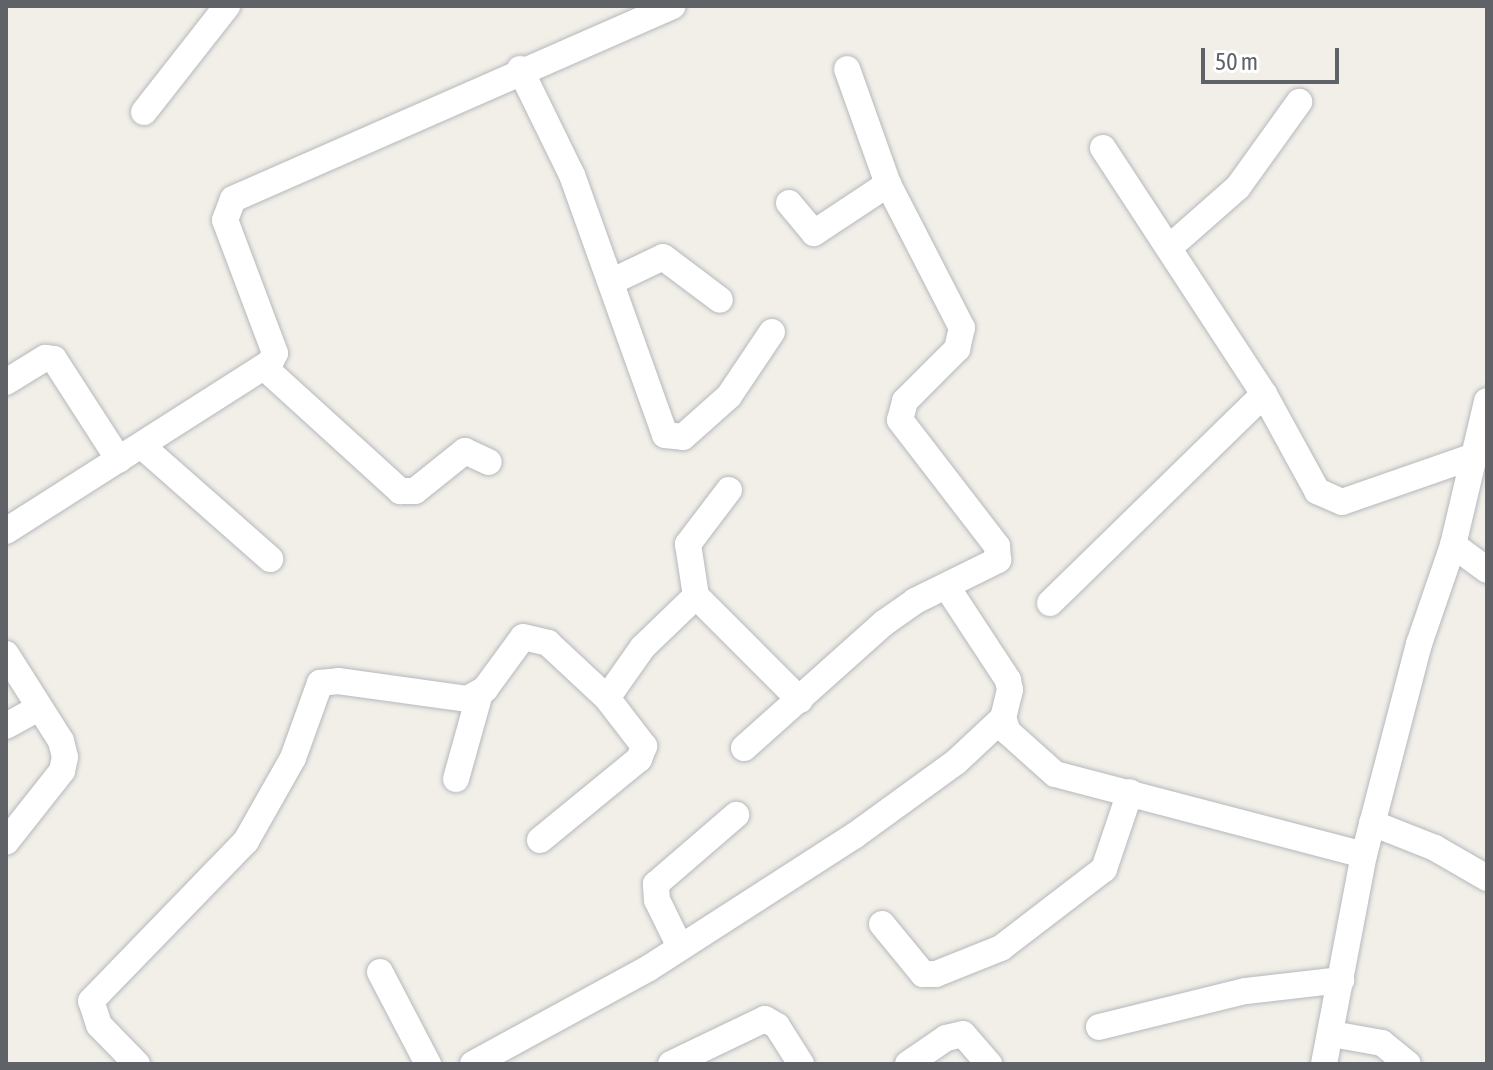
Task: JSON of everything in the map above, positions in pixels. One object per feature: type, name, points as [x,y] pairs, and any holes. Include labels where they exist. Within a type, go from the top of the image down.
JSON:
[{"type":"street","points":[[144,112],[227,6]]},
{"type":"street","points":[[6,531],[265,368],[275,353],[225,220],[227,206],[247,190],[520,69],[672,6]]},
{"type":"street","points":[[520,69],[572,175],[613,281],[661,428],[671,438],[688,434],[729,396],[772,332]]},
{"type":"street","points":[[744,748],[884,623],[947,587],[993,566],[999,554],[951,482],[900,420],[905,401],[957,349],[962,328],[888,184],[847,69]]},
{"type":"street","points":[[1171,246],[1238,187],[1299,102]]},
{"type":"street","points":[[1103,148],[1171,246],[1264,394],[1317,491],[1334,502],[1477,455]]},
{"type":"street","points":[[789,203],[814,233],[888,184]]},
{"type":"street","points":[[613,281],[642,271],[660,257],[720,300]]},
{"type":"street","points":[[6,382],[45,358],[54,359],[119,460]]},
{"type":"street","points":[[265,368],[400,491],[415,491],[465,451],[489,462]]},
{"type":"street","points":[[1050,603],[1264,394]]},
{"type":"street","points":[[1324,1064],[1364,855],[1419,644],[1453,545],[1477,455],[1487,401]]},
{"type":"street","points":[[142,446],[270,559]]},
{"type":"street","points":[[729,490],[688,544],[696,596],[800,700]]},
{"type":"street","points":[[1453,545],[1487,570]]},
{"type":"street","points":[[947,587],[1008,680],[1003,718],[1008,732],[1055,774],[1364,855]]},
{"type":"street","points":[[607,698],[643,647],[696,596]]},
{"type":"street","points":[[456,779],[480,693],[515,644],[531,637],[548,643],[607,698],[642,739],[643,753],[540,840]]},
{"type":"street","points":[[6,654],[61,741],[64,764],[6,842]]},
{"type":"street","points":[[137,1064],[99,1025],[91,1001],[246,841],[293,758],[320,683],[338,681],[460,699],[480,693]]},
{"type":"street","points":[[6,726],[38,708]]},
{"type":"street","points":[[473,1064],[680,947],[854,836],[956,762],[1003,718]]},
{"type":"street","points":[[882,924],[923,974],[936,974],[1001,948],[1104,869],[1130,792]]},
{"type":"street","points":[[680,947],[657,900],[656,884],[736,815]]},
{"type":"street","points":[[1372,823],[1435,848],[1487,878]]},
{"type":"street","points":[[380,972],[428,1064]]},
{"type":"street","points":[[1099,1027],[1246,991],[1341,980]]},
{"type":"street","points":[[671,1064],[765,1019],[777,1026],[801,1064]]},
{"type":"street","points":[[908,1064],[946,1038],[963,1034],[989,1064]]},
{"type":"street","points":[[1332,1034],[1382,1043],[1408,1064]]}]
